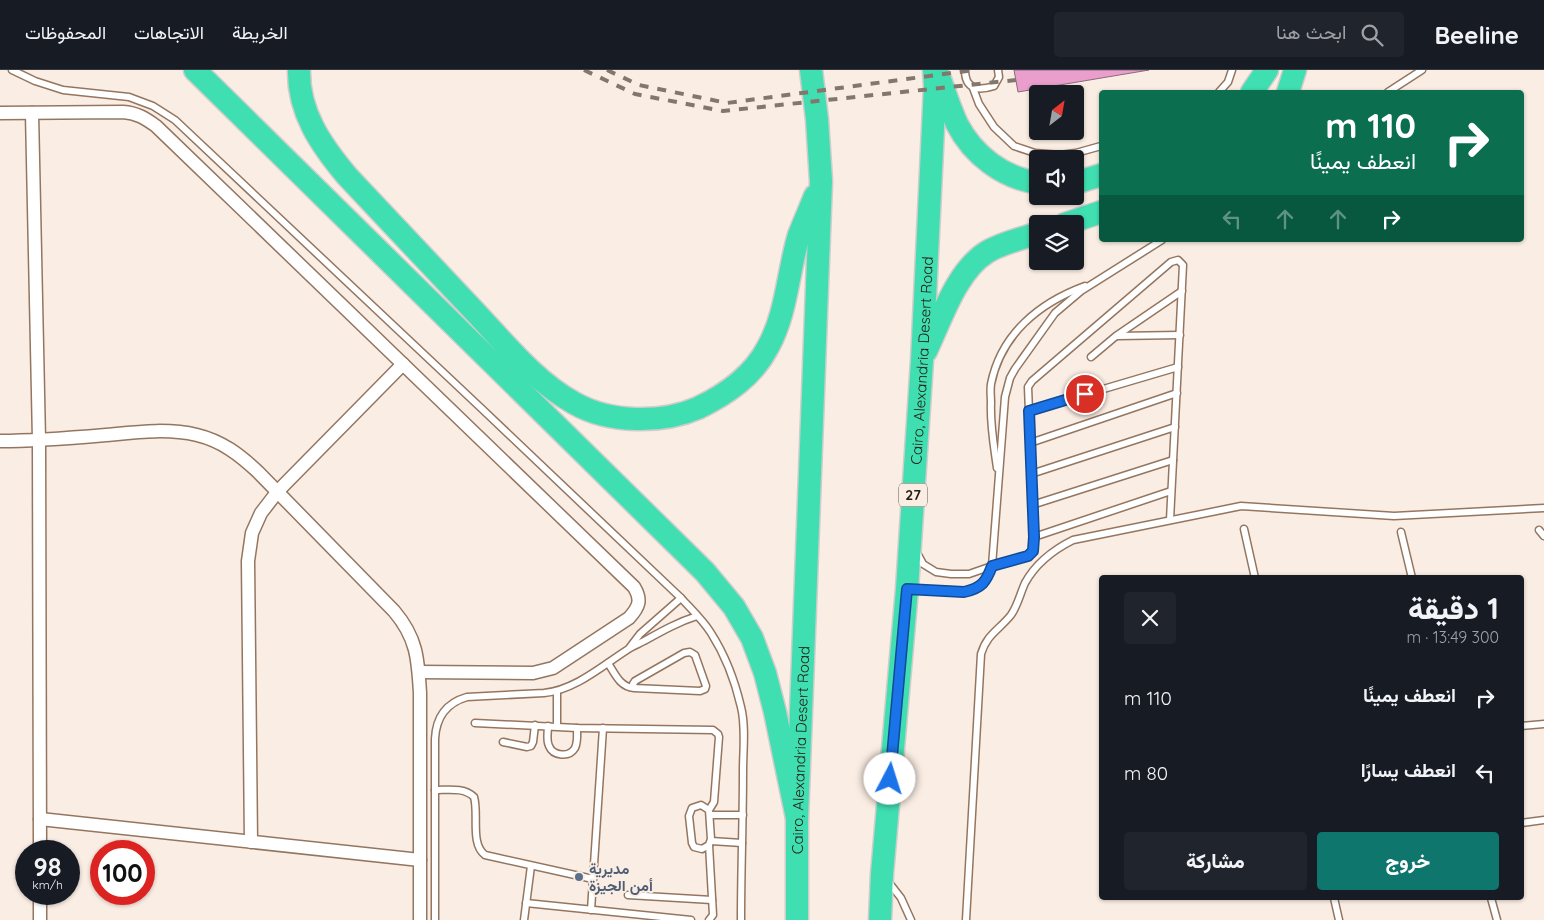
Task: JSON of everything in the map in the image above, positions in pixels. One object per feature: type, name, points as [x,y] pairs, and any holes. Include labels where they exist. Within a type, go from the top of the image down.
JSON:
[{"type":"highway","points":[[195,70],[705,572],[734,607],[752,638],[765,673],[797,818]]},
{"type":"highway","points":[[299,70],[300,92],[308,119],[318,138],[347,176],[546,385],[574,404],[604,415],[632,419],[658,419],[686,413],[717,399],[736,387],[750,373],[769,347],[777,327],[799,235],[821,181]]},
{"type":"highway","name":"Cairo, Alexandria Desert Road","points":[[797,920],[797,818],[821,181],[817,119],[811,70]]},
{"type":"highway","points":[[935,70],[956,121],[970,143],[998,169],[1029,181]]},
{"type":"highway","name":"Cairo, Alexandria Desert Road","points":[[880,920],[882,874],[907,589],[922,361],[935,70]]},
{"type":"highway","points":[[1289,90],[1295,70]]},
{"type":"highway","points":[[1253,90],[1267,71]]},
{"type":"highway","points":[[1084,180],[1099,175]]},
{"type":"highway","points":[[1084,218],[1099,213]]},
{"type":"highway","points":[[922,361],[955,290],[973,264],[986,252],[1029,236]]},
{"type":"street","points":[[0,113],[123,112],[138,114],[156,126],[634,587],[638,594],[637,610],[629,618],[553,668],[525,673],[419,672]]},
{"type":"street","points":[[32,113],[39,440],[40,840]]},
{"type":"street","points":[[250,842],[248,562],[252,533],[260,513],[278,491],[403,364]]},
{"type":"street","points":[[0,442],[176,431],[198,435],[220,443],[240,455],[278,491],[404,622],[410,632],[414,645],[419,672],[420,920]]},
{"type":"street","points":[[40,819],[420,860]]},
{"type":"street","points":[[40,905],[40,920]]},
{"type":"lane","points":[[12,70],[35,81],[63,90],[129,97],[153,106],[175,120],[467,394],[681,598],[697,616],[719,647],[737,690],[742,709],[743,815],[740,920]]},
{"type":"lane","points":[[965,70],[967,82],[973,88],[979,104],[994,127],[1014,146],[1035,153],[1060,155],[1099,147]]},
{"type":"lane","points":[[973,88],[983,90],[994,86],[999,77],[998,70]]},
{"type":"lane","points":[[1221,90],[1228,82],[1232,70]]},
{"type":"lane","points":[[1391,90],[1422,70]]},
{"type":"lane","points":[[907,589],[964,592],[981,586],[988,578],[992,566],[1005,396],[1010,378],[1056,313],[1081,291],[1159,242]]},
{"type":"lane","points":[[910,541],[923,564],[936,572],[951,574],[969,574],[1028,556],[1033,551],[1028,387],[1032,380],[1171,262],[1178,260],[1183,265],[1170,520]]},
{"type":"lane","points":[[999,479],[990,424],[991,385],[999,356],[1013,333],[1036,313],[1066,293],[1096,282]]},
{"type":"lane","points":[[1091,357],[1116,336],[1182,291]]},
{"type":"lane","points":[[1116,336],[1180,334]]},
{"type":"lane","points":[[1029,411],[1178,367]]},
{"type":"lane","points":[[1030,443],[1176,394]]},
{"type":"lane","points":[[1031,474],[1175,427]]},
{"type":"lane","points":[[1032,505],[1173,460]]},
{"type":"lane","points":[[1034,537],[1171,492]]},
{"type":"lane","points":[[966,920],[981,654],[988,637],[1004,623],[1018,605],[1021,594],[1032,572],[1055,550],[1073,540],[1241,506],[1394,516],[1544,508]]},
{"type":"lane","points":[[1244,529],[1255,575]]},
{"type":"lane","points":[[1401,532],[1411,575]]},
{"type":"lane","points":[[629,648],[640,634],[681,598]]},
{"type":"lane","points":[[435,920],[435,730],[441,716],[452,703],[467,697],[557,691],[608,663],[629,648],[681,621],[697,616]]},
{"type":"lane","points":[[608,663],[624,686],[634,688],[700,691],[705,689],[706,686],[695,655],[690,652],[684,653],[635,682],[633,684],[634,688]]},
{"type":"lane","points":[[557,691],[557,726]]},
{"type":"lane","points":[[475,722],[577,728],[709,730],[716,732],[719,738],[714,802],[710,812],[713,915],[709,920]]},
{"type":"lane","points":[[1524,726],[1544,724]]},
{"type":"lane","points":[[504,742],[527,747],[531,746],[535,725]]},
{"type":"lane","points":[[548,726],[548,744],[552,751],[565,755],[572,752],[575,747],[577,728]]},
{"type":"lane","points":[[591,910],[603,728]]},
{"type":"lane","points":[[435,790],[461,790],[474,797],[477,845],[481,852],[488,856],[593,879]]},
{"type":"lane","points":[[742,843],[710,843],[702,849],[694,847],[691,839],[689,816],[692,808],[696,806],[706,807],[710,812],[743,815]]},
{"type":"lane","points":[[1524,823],[1544,820]]},
{"type":"lane","points":[[524,920],[531,866]]},
{"type":"lane","points":[[882,874],[901,898],[910,920]]},
{"type":"lane","points":[[628,895],[712,900]]},
{"type":"lane","points":[[1334,900],[1339,920]]},
{"type":"lane","points":[[1492,900],[1497,920]]},
{"type":"lane","points":[[526,903],[691,920]]},
{"type":"building","points":[[1014,70],[1149,70],[1060,85],[1029,85],[1029,90],[1018,92]]},
{"type":"railway","points":[[584,70],[635,94],[723,111],[1016,80]]},
{"type":"railway","points":[[607,70],[639,85],[727,103],[974,70]]},
{"type":"place","name":"مديرية أمن الجيزة","points":[[579,877]]},
{"type":"route","points":[[890,779],[907,589],[964,592],[973,590],[981,586],[988,578],[992,566],[1028,556],[1033,551],[1029,411],[1085,394]]}]
